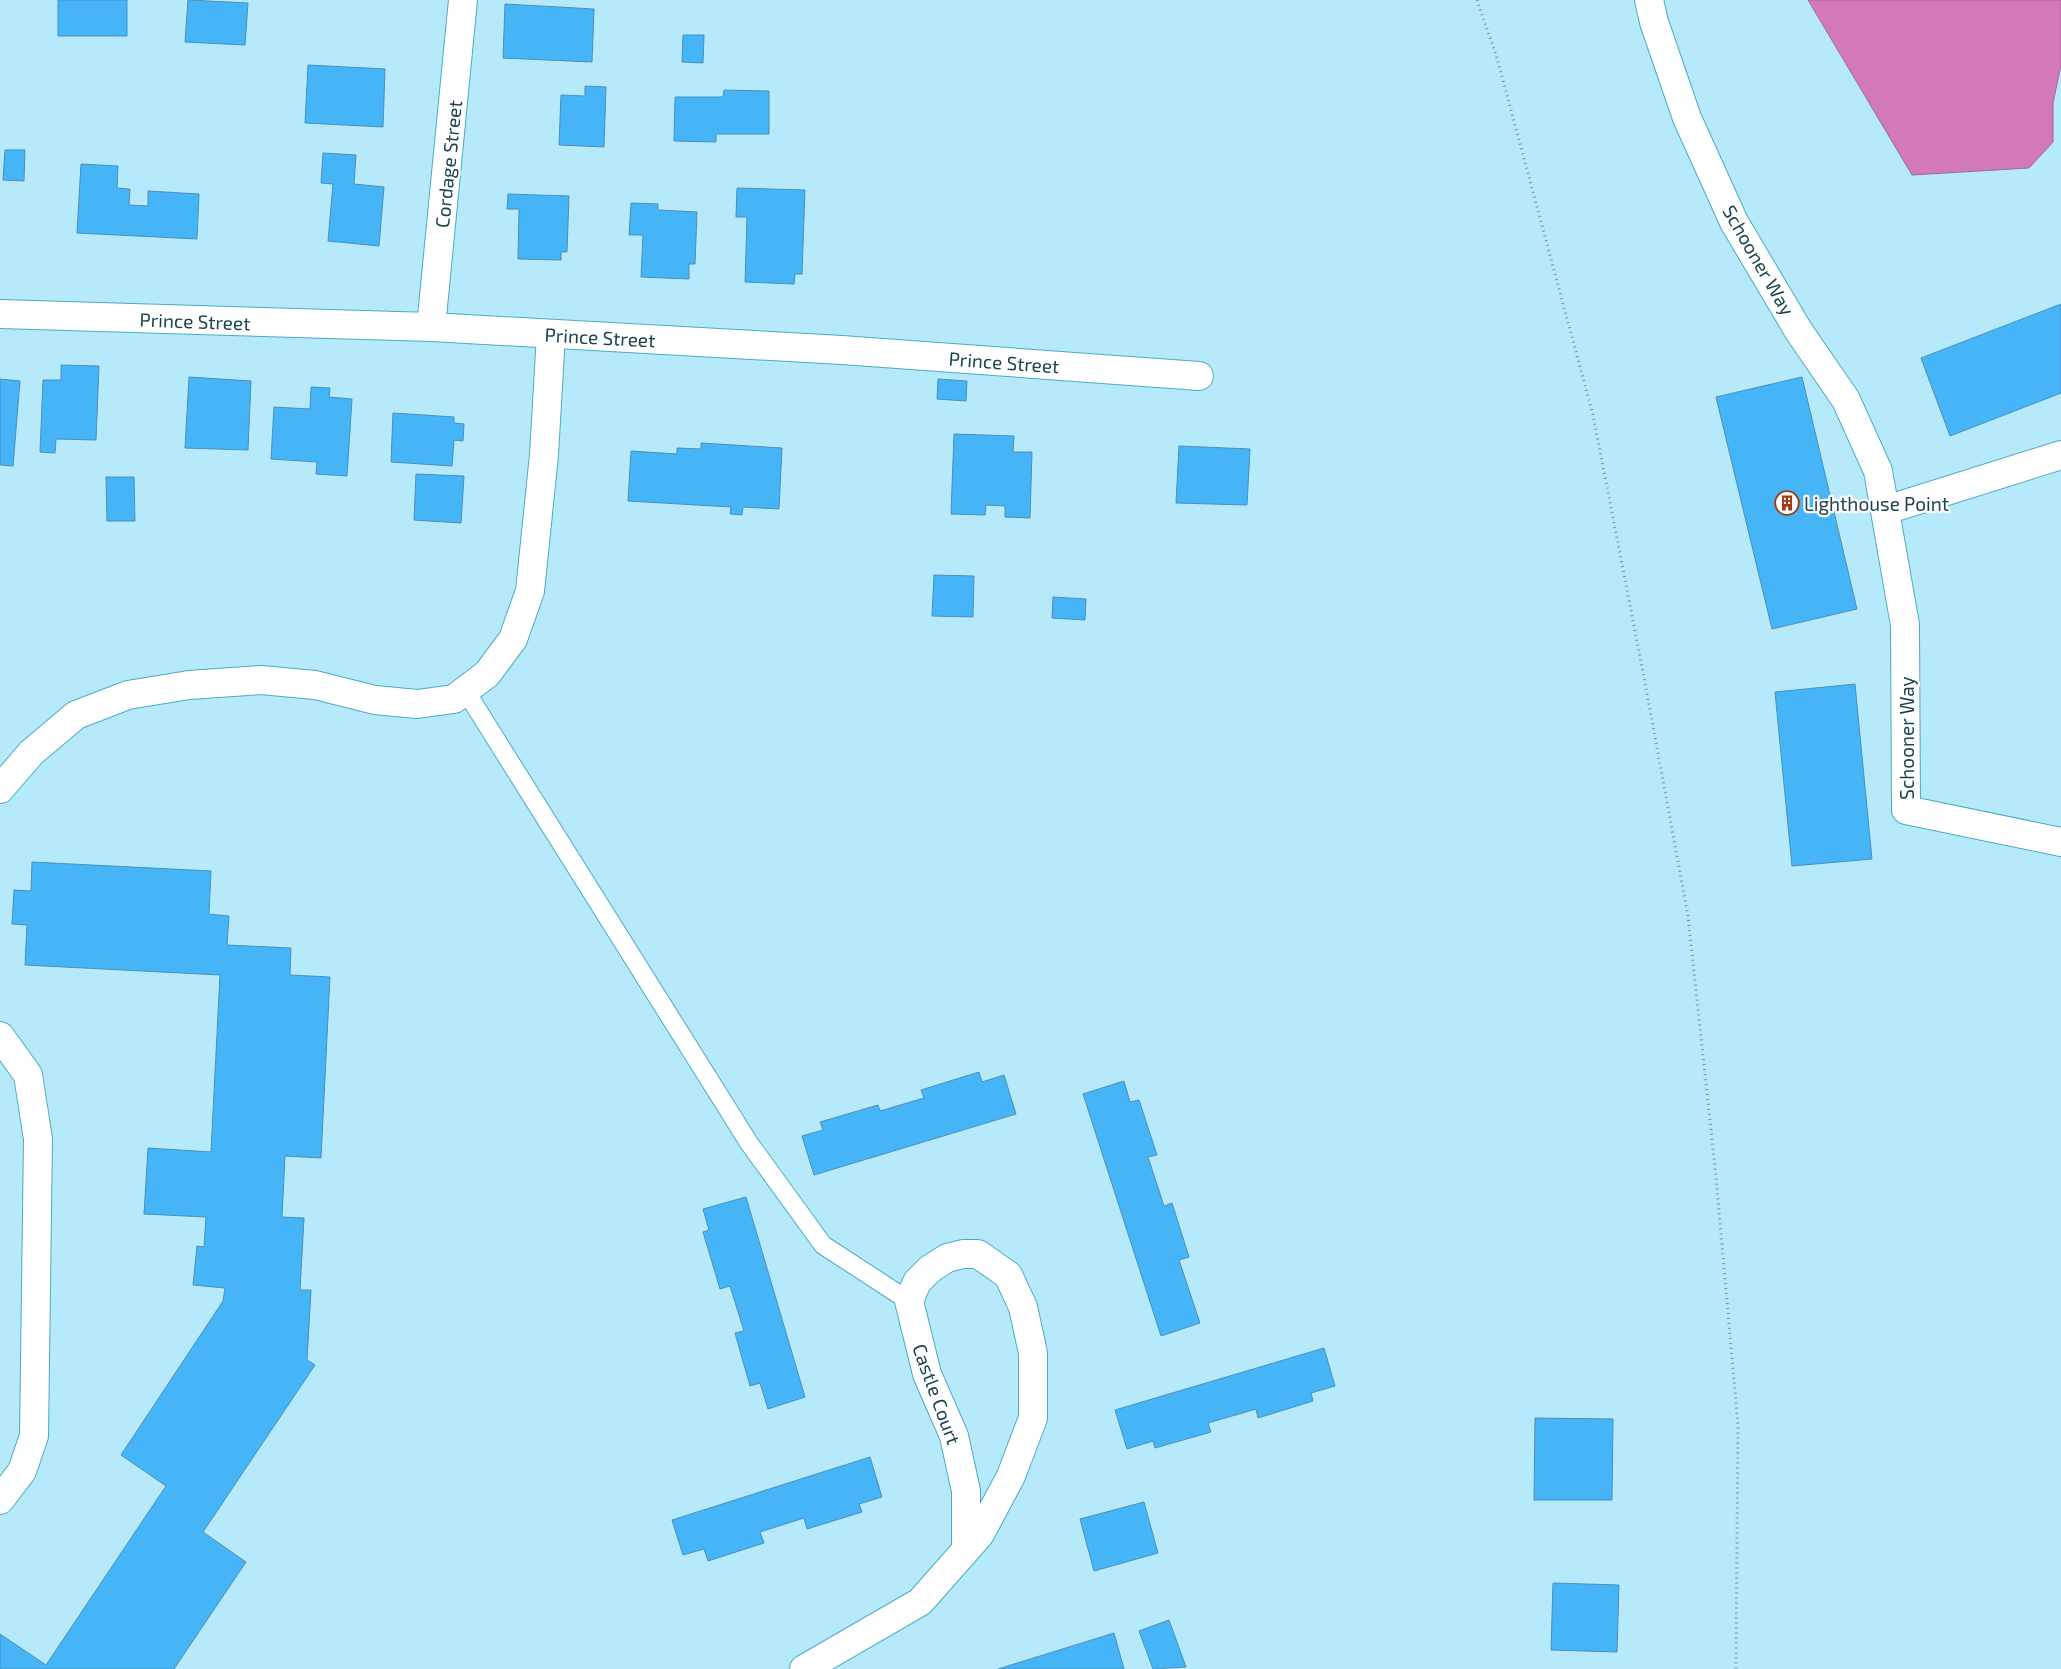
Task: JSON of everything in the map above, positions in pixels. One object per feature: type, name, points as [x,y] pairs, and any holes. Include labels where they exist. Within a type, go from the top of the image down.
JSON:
[{"type":"street","name":"Cordage Street","points":[[432,327],[464,0]]},
{"type":"street","name":"Schooner Way","points":[[1649,0],[1654,22],[1687,118],[1734,222],[1798,330],[1846,400],[1878,471],[1905,625],[1906,810],[2061,842]]},
{"type":"street","name":"Prince Street","points":[[0,314],[432,327],[851,350],[1199,376]]},
{"type":"street","points":[[0,789],[31,753],[76,715],[128,695],[189,685],[261,680],[315,685],[375,700],[417,704],[454,698],[487,674],[513,639],[530,591],[544,455],[551,334]]},
{"type":"street","points":[[1886,510],[2061,455]]},
{"type":"street","points":[[0,1036],[28,1075],[38,1139],[34,1436],[22,1471],[0,1500]]},
{"type":"street","points":[[804,1669],[920,1602],[980,1534],[1011,1476],[1033,1418],[1033,1352],[1023,1306],[1008,1275],[978,1254],[962,1254],[947,1258],[930,1269],[917,1282],[909,1301]]},
{"type":"street","name":"Castle Court","points":[[909,1301],[927,1374],[954,1436],[966,1491],[966,1550]]},
{"type":"lane","points":[[465,690],[749,1143],[788,1199],[823,1244],[909,1301]]},
{"type":"path","points":[[1476,0],[1497,58],[1593,416],[1688,916],[1715,1167],[1738,1426],[1736,1669]]},
{"type":"shaded area","points":[[1808,0],[2061,0],[2061,65],[2053,103],[2053,142],[2029,168],[1912,175]]},
{"type":"building","points":[[58,0],[127,0],[127,36],[58,36]]},
{"type":"building","points":[[188,0],[248,3],[245,45],[185,42]]},
{"type":"building","points":[[505,4],[594,9],[592,62],[503,58]]},
{"type":"building","points":[[683,35],[704,35],[703,63],[682,62]]},
{"type":"building","points":[[308,65],[385,69],[383,127],[305,123]]},
{"type":"building","points":[[585,86],[606,87],[604,147],[559,145],[561,95],[585,96]]},
{"type":"building","points":[[724,90],[769,91],[769,134],[716,134],[716,142],[674,141],[675,97],[723,97]]},
{"type":"building","points":[[5,150],[25,150],[24,181],[3,180]]},
{"type":"building","points":[[323,153],[356,155],[354,184],[384,187],[379,246],[328,241],[333,184],[321,183]]},
{"type":"building","points":[[81,164],[118,166],[117,188],[130,189],[129,205],[148,206],[148,191],[199,194],[197,239],[77,233]]},
{"type":"building","points":[[737,188],[805,190],[802,274],[795,274],[794,284],[745,282],[747,217],[736,217]]},
{"type":"building","points":[[508,194],[569,196],[567,252],[561,252],[561,260],[518,259],[519,209],[507,209]]},
{"type":"building","points":[[631,203],[658,204],[658,210],[697,212],[695,264],[689,264],[689,279],[641,277],[643,235],[629,235]]},
{"type":"building","name":"Lighthouse Point","points":[[2061,304],[2061,393],[1950,436],[1921,358]]},
{"type":"building","points":[[61,365],[99,366],[96,440],[56,439],[55,453],[40,452],[43,380],[61,380]]},
{"type":"building","points":[[189,377],[251,381],[248,450],[185,448]]},
{"type":"building","name":"Lighthouse Point","points":[[1802,377],[1857,609],[1772,629],[1716,397]]},
{"type":"building","points":[[0,379],[20,381],[13,466],[0,465]]},
{"type":"building","points":[[938,379],[967,381],[966,401],[937,399]]},
{"type":"building","points":[[311,387],[330,388],[329,397],[352,399],[347,476],[316,474],[317,462],[271,459],[274,407],[310,409]]},
{"type":"building","points":[[393,413],[454,417],[454,423],[464,424],[463,441],[454,440],[452,466],[391,462]]},
{"type":"building","points":[[954,434],[1014,436],[1013,452],[1032,452],[1030,518],[1005,517],[1005,506],[986,505],[985,515],[951,514]]},
{"type":"building","points":[[701,443],[782,448],[779,509],[743,507],[742,515],[730,514],[731,507],[628,501],[631,451],[677,454],[677,448],[701,449]]},
{"type":"building","points":[[1179,446],[1250,449],[1247,505],[1176,503]]},
{"type":"building","points":[[416,474],[464,476],[461,523],[414,520]]},
{"type":"building","points":[[106,477],[134,477],[135,521],[107,521]]},
{"type":"building","points":[[934,575],[974,576],[973,617],[932,616]]},
{"type":"building","points":[[1053,597],[1086,599],[1085,620],[1052,618]]},
{"type":"building","points":[[1855,684],[1872,859],[1792,866],[1775,692]]},
{"type":"building","points":[[32,862],[211,871],[209,914],[229,916],[227,945],[291,948],[290,975],[330,977],[321,1158],[285,1156],[282,1217],[304,1218],[300,1290],[311,1290],[307,1360],[315,1365],[203,1532],[246,1562],[174,1669],[0,1669],[0,1634],[46,1665],[166,1486],[121,1455],[223,1301],[225,1288],[193,1285],[197,1246],[204,1247],[206,1217],[144,1214],[148,1148],[211,1152],[220,975],[25,965],[27,925],[12,924],[14,890],[31,891]]},
{"type":"building","points":[[979,1072],[982,1082],[1004,1075],[1016,1114],[814,1175],[802,1136],[823,1130],[820,1122],[878,1105],[880,1111],[924,1098],[921,1090]]},
{"type":"building","points":[[1124,1081],[1130,1102],[1139,1100],[1157,1155],[1148,1157],[1164,1206],[1172,1203],[1189,1257],[1179,1260],[1200,1323],[1161,1336],[1083,1094]]},
{"type":"building","points":[[746,1197],[805,1397],[768,1409],[760,1383],[750,1386],[735,1333],[744,1331],[730,1286],[720,1289],[703,1232],[709,1230],[703,1209]]},
{"type":"building","points":[[1324,1348],[1335,1386],[1311,1393],[1313,1401],[1258,1418],[1256,1409],[1208,1423],[1211,1432],[1155,1448],[1153,1441],[1127,1449],[1115,1410]]},
{"type":"building","points":[[1535,1418],[1613,1419],[1612,1500],[1534,1500]]},
{"type":"building","points":[[870,1457],[882,1497],[859,1504],[862,1512],[807,1529],[804,1518],[760,1532],[764,1543],[708,1561],[704,1549],[683,1555],[672,1520]]},
{"type":"building","points":[[1144,1502],[1158,1553],[1094,1571],[1080,1519]]},
{"type":"building","points":[[1553,1583],[1619,1585],[1617,1652],[1551,1650]]},
{"type":"building","points":[[1169,1620],[1186,1667],[1153,1669],[1139,1631]]},
{"type":"building","points":[[1114,1633],[1124,1669],[998,1669]]},
{"type":"place","name":"Lighthouse Point","points":[[1787,503]]}]
